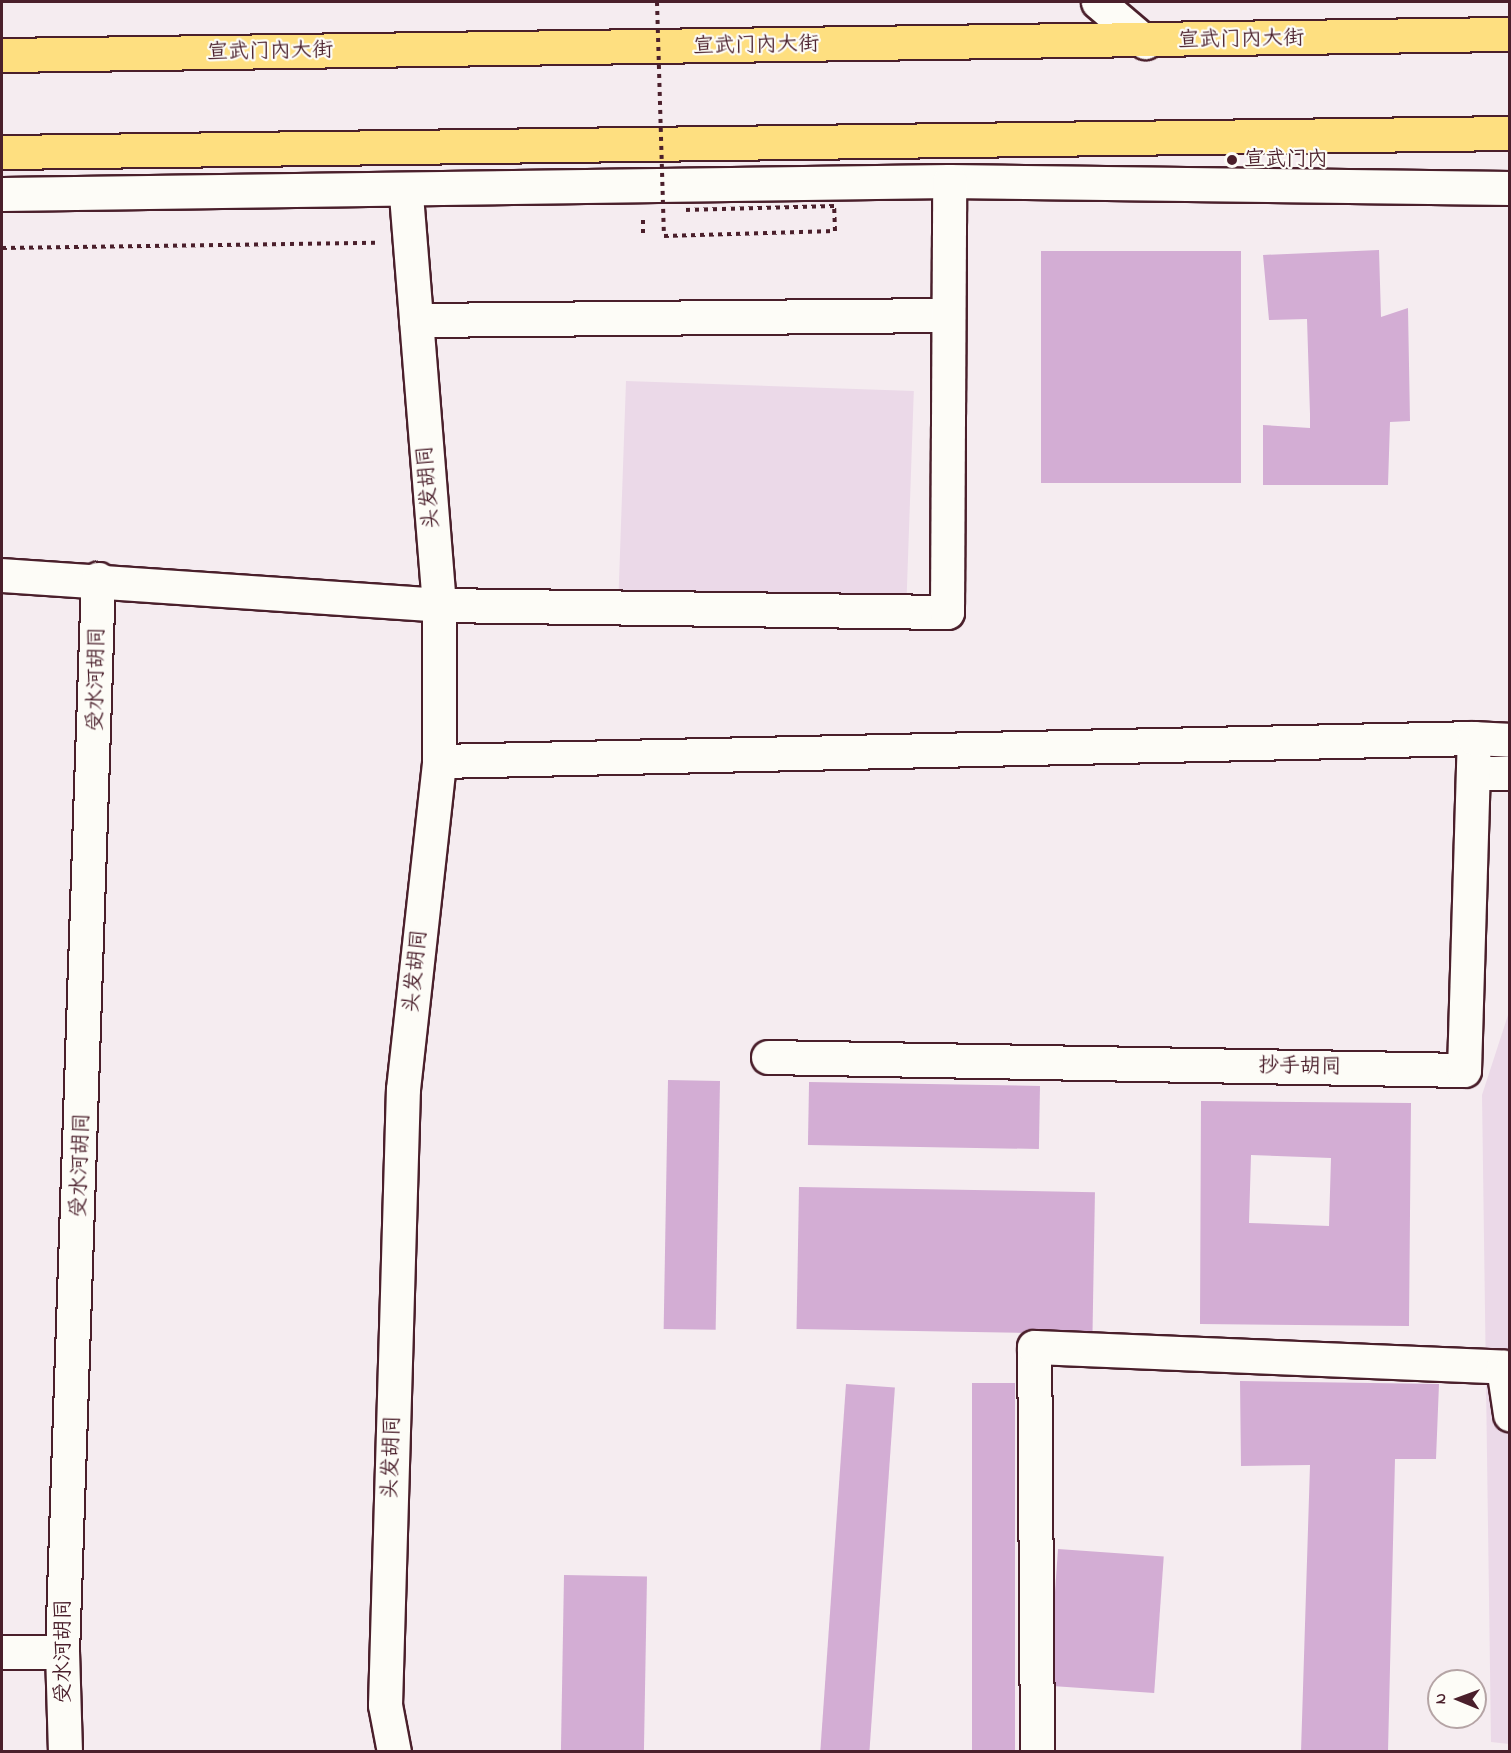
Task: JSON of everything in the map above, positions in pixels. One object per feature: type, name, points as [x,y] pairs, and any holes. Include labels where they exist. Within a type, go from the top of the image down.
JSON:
[{"type":"main road","name":"宣武门内大街","points":[[2,55],[1145,42],[1509,34]]},
{"type":"main road","points":[[2,152],[1509,133]]},
{"type":"street","points":[[1098,2],[1145,42]]},
{"type":"street","points":[[2,575],[98,579],[439,605],[947,612],[950,181]]},
{"type":"street","points":[[2,194],[406,192],[950,181],[1509,188]]},
{"type":"street","name":"头发胡同","points":[[394,1752],[385,1704],[403,1089],[439,761],[439,605],[406,192]]},
{"type":"street","points":[[416,320],[948,315]]},
{"type":"street","name":"受水河胡同","points":[[65,1752],[62,1652],[98,579]]},
{"type":"street","points":[[439,761],[1474,738],[1509,740]]},
{"type":"street","name":"抄手胡同","points":[[768,1057],[1464,1070],[1474,738]]},
{"type":"street","points":[[1473,773],[1509,773]]},
{"type":"street","points":[[1037,1752],[1034,1347],[1503,1367],[1509,1414]]},
{"type":"street","points":[[2,1652],[62,1652]]},
{"type":"path","points":[[657,2],[664,236],[835,231],[834,206],[684,210]]},
{"type":"path","points":[[2,248],[384,242]]},
{"type":"shaded area","points":[[626,381],[914,391],[907,600],[619,590]]},
{"type":"shaded area","points":[[1509,1012],[1509,1744],[1491,1742],[1482,1095]]},
{"type":"building","points":[[1379,250],[1381,317],[1408,308],[1410,421],[1390,422],[1388,485],[1263,485],[1263,425],[1310,428],[1310,414],[1307,319],[1269,320],[1263,255]]},
{"type":"building","points":[[1041,251],[1241,251],[1241,483],[1041,483]]},
{"type":"building","points":[[668,1080],[720,1081],[716,1330],[664,1329]]},
{"type":"building","points":[[809,1082],[1040,1086],[1039,1149],[808,1145]]},
{"type":"building","points":[[1201,1101],[1411,1103],[1409,1326],[1200,1324]],"holes":[[[1251,1155],[1331,1158],[1329,1226],[1249,1223]]]},
{"type":"building","points":[[799,1187],[1095,1192],[1092,1334],[797,1329]]},
{"type":"building","points":[[1240,1381],[1439,1384],[1436,1459],[1395,1459],[1388,1752],[1301,1752],[1310,1465],[1241,1466]]},
{"type":"building","points":[[972,1383],[1015,1383],[1015,1752],[972,1752]]},
{"type":"building","points":[[846,1384],[895,1387],[869,1752],[820,1751]]},
{"type":"building","points":[[1058,1549],[1164,1556],[1154,1693],[1048,1686]]},
{"type":"building","points":[[564,1575],[647,1576],[644,1752],[561,1752]]},
{"type":"place","name":"宣武门内","points":[[1232,160]]}]
